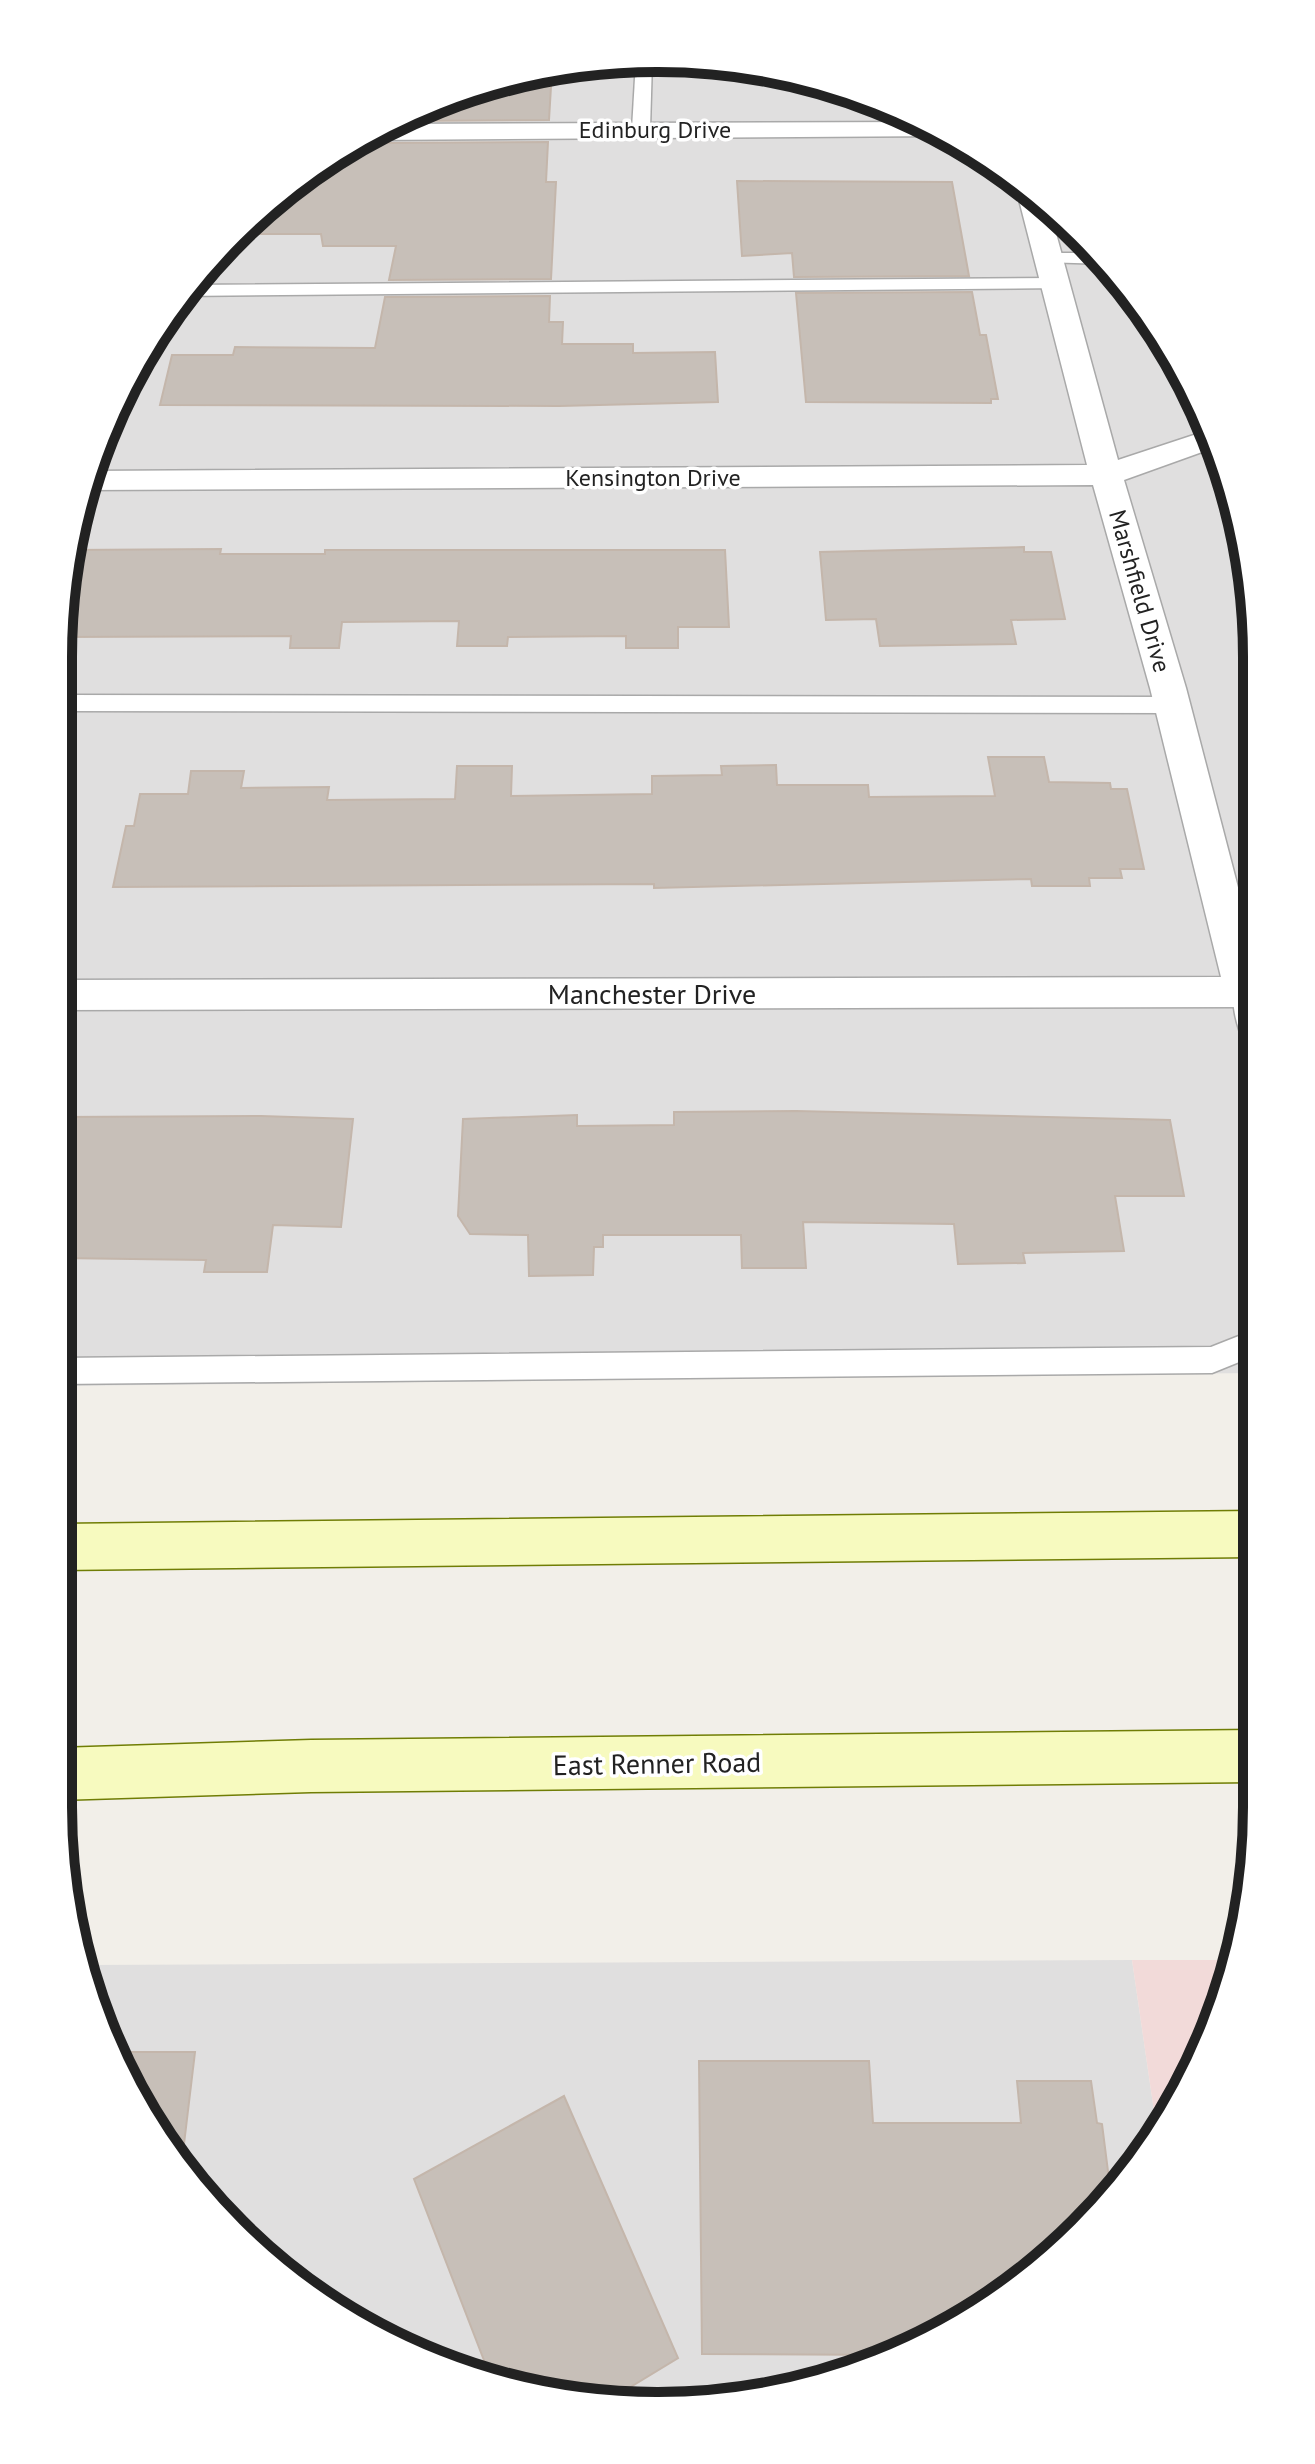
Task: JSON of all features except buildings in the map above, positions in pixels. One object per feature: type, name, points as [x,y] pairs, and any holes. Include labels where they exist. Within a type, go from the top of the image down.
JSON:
[{"type":"main road","points":[[72,1547],[1243,1534]]},
{"type":"main road","name":"East Renner Road","points":[[72,1774],[311,1766],[1243,1756]]},
{"type":"street","name":"Edinburg Drive","points":[[400,132],[911,130]]},
{"type":"street","name":"Marshfield Drive","points":[[1036,210],[1106,475],[1173,705],[1243,984]]},
{"type":"street","name":"Kensington Drive","points":[[99,481],[1106,475],[1201,441]]},
{"type":"street","name":"Manchester Drive","points":[[72,995],[1243,992]]},
{"type":"lane","points":[[641,129],[643,72]]},
{"type":"lane","points":[[201,291],[1051,271],[1090,262]]},
{"type":"lane","points":[[72,703],[1173,705]]},
{"type":"lane","points":[[72,1371],[1212,1360],[1243,1347]]},
{"type":"shaded area","points":[[619,73],[696,73],[772,83],[809,92],[846,103],[916,132],[950,150],[1014,193],[1072,243],[1098,271],[1144,332],[1183,399],[1212,469],[1232,543],[1238,581],[1243,658],[1243,1373],[72,1386],[72,658],[73,619],[83,543],[103,469],[132,399],[150,365],[217,271],[271,217],[365,150],[399,132],[469,103],[543,83],[581,77]]},
{"type":"shaded area","points":[[1132,1960],[1155,2115],[1098,2193],[1044,2247],[983,2293],[916,2332],[846,2361],[772,2381],[696,2391],[619,2391],[581,2387],[543,2381],[469,2361],[399,2332],[332,2293],[271,2247],[217,2193],[150,2099],[117,2031],[94,1965]]},
{"type":"shaded area","points":[[1132,1960],[1222,1960],[1198,2031],[1155,2115]]}]
